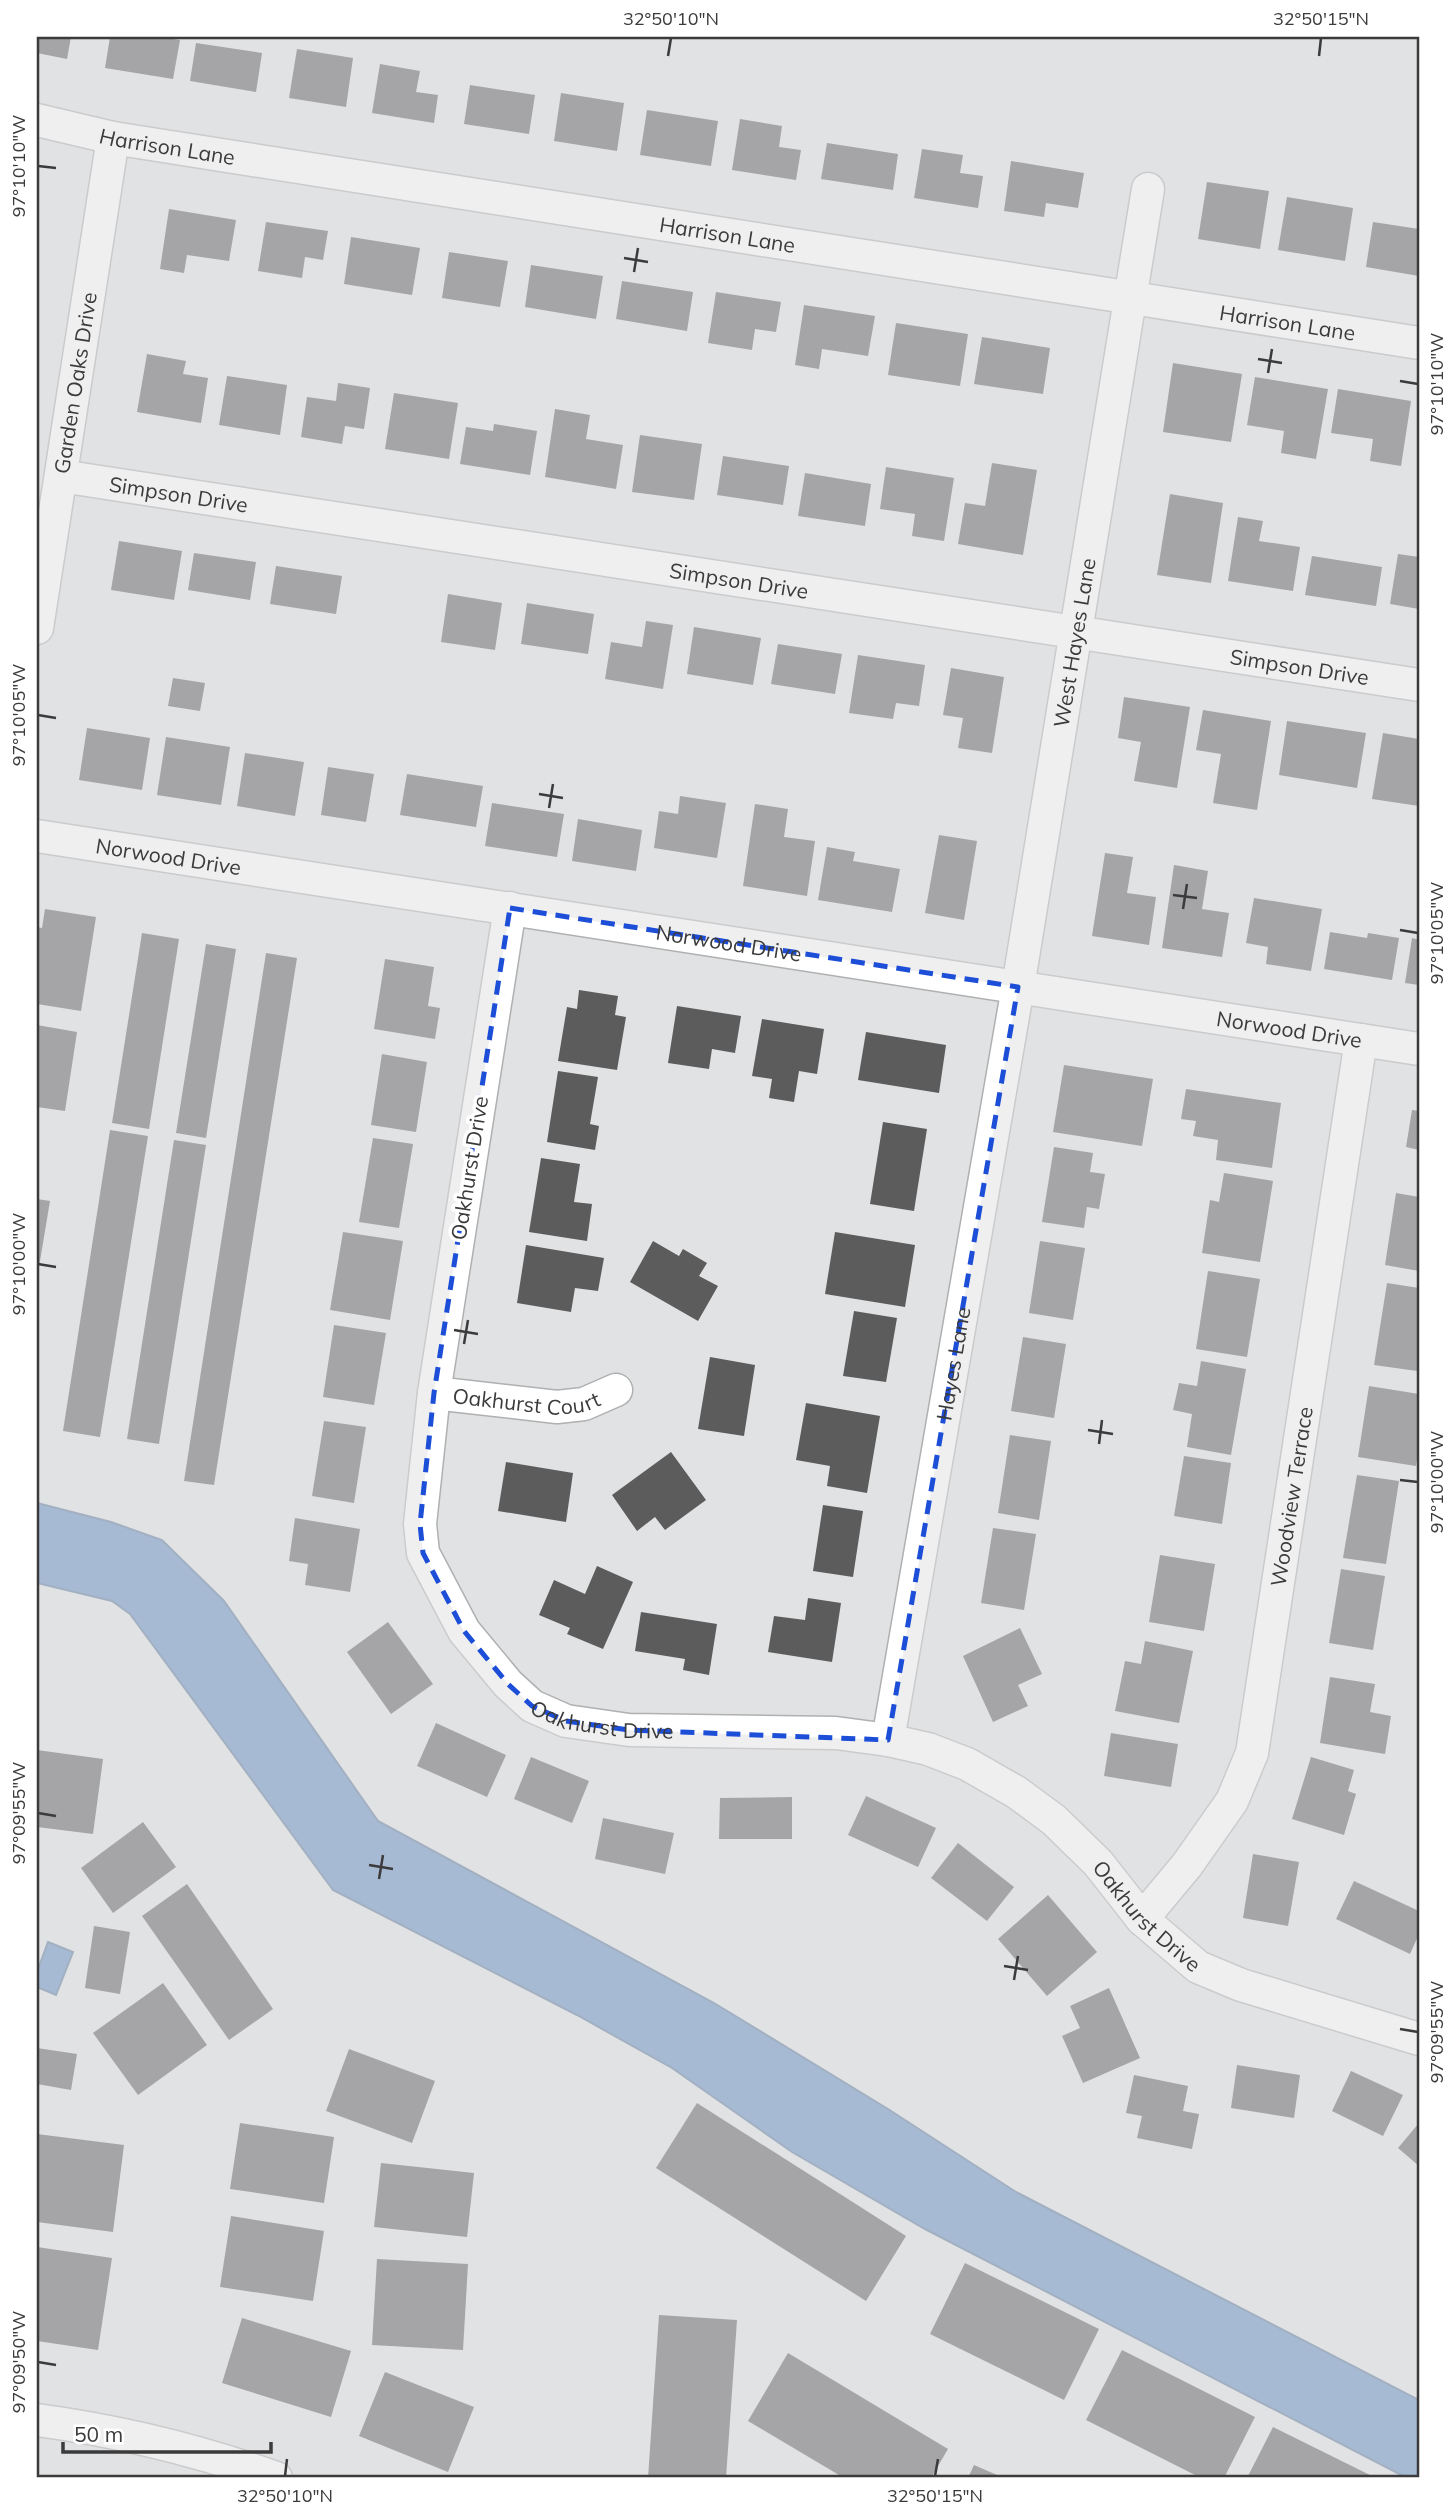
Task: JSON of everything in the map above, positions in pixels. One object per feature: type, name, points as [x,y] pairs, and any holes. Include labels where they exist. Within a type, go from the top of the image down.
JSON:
[{"type":"street","name":"Harrison Lane","points":[[37,120],[113,138],[1419,342]]},
{"type":"street","name":"Garden Oaks Drive","points":[[37,628],[113,138]]},
{"type":"street","points":[[1130,298],[1148,189]]},
{"type":"street","name":"West Hayes Lane","points":[[1018,987],[1130,298]]},
{"type":"street","name":"Simpson Drive","points":[[61,476],[1419,685]]},
{"type":"street","name":"Norwood Drive","points":[[37,836],[1419,1049]]},
{"type":"street","name":"Oakhurst Drive","points":[[510,908],[434,1393],[420,1524],[423,1553],[464,1630],[508,1684],[532,1706],[566,1721],[629,1730],[836,1733],[928,1749],[967,1765],[1016,1791],[1054,1820],[1098,1863],[1142,1919],[1198,1967],[1241,1985],[1419,2039]]},
{"type":"street","name":"Hayes Lane","points":[[888,1740],[1018,987]]},
{"type":"street","name":"Woodview Terrace","points":[[1142,1919],[1187,1865],[1232,1801],[1252,1754],[1361,1040]]},
{"type":"street","name":"Oakhurst Court","points":[[434,1393],[558,1407],[584,1404],[616,1390]]},
{"type":"street","points":[[37,2420],[147,2438],[218,2457],[276,2478]]},
{"type":"highlighted area","points":[[510,908],[1018,987],[888,1740],[629,1730],[566,1721],[532,1706],[508,1684],[464,1631],[423,1553],[420,1524],[434,1393]]},
{"type":"water","points":[[37,1503],[111,1522],[162,1540],[224,1601],[378,1821],[714,2003],[888,2109],[1016,2192],[1419,2400],[1419,2478],[1407,2478],[925,2229],[792,2152],[672,2068],[577,2015],[333,1890],[130,1614],[112,1601],[37,1583]]},
{"type":"water","points":[[48,1942],[73,1952],[56,1995],[37,1987],[37,1972]]},
{"type":"building","points":[[37,37],[71,37],[67,59],[37,53]]},
{"type":"building","points":[[110,37],[161,37],[180,40],[173,79],[105,68]]},
{"type":"building","points":[[196,43],[262,53],[256,92],[190,81]]},
{"type":"building","points":[[297,49],[353,58],[346,107],[289,98]]},
{"type":"building","points":[[380,64],[420,71],[416,92],[438,95],[434,123],[372,113]]},
{"type":"building","points":[[470,85],[535,95],[529,134],[464,124]]},
{"type":"building","points":[[561,93],[624,103],[617,151],[554,141]]},
{"type":"building","points":[[647,110],[718,121],[711,166],[640,155]]},
{"type":"building","points":[[740,119],[782,126],[779,147],[801,150],[796,180],[732,170]]},
{"type":"building","points":[[827,143],[898,154],[893,190],[821,179]]},
{"type":"building","points":[[922,149],[963,155],[960,173],[983,176],[978,208],[914,198]]},
{"type":"building","points":[[1011,161],[1084,173],[1078,208],[1046,203],[1044,217],[1004,211]]},
{"type":"building","points":[[1207,182],[1269,191],[1260,249],[1198,239]]},
{"type":"building","points":[[1287,197],[1353,208],[1345,261],[1278,250]]},
{"type":"building","points":[[169,209],[236,220],[229,261],[187,255],[184,273],[160,269]]},
{"type":"building","points":[[266,222],[328,231],[323,260],[305,257],[302,278],[258,271]]},
{"type":"building","points":[[1373,222],[1419,229],[1419,276],[1366,267]]},
{"type":"building","points":[[351,237],[420,248],[412,295],[344,284]]},
{"type":"building","points":[[449,252],[508,261],[500,307],[442,298]]},
{"type":"building","points":[[531,265],[603,276],[596,319],[525,307]]},
{"type":"building","points":[[622,281],[693,292],[687,331],[616,319]]},
{"type":"building","points":[[716,292],[781,302],[776,332],[755,329],[752,350],[708,343]]},
{"type":"building","points":[[804,305],[875,316],[868,356],[822,349],[819,369],[795,365]]},
{"type":"building","points":[[896,323],[968,334],[960,386],[888,375]]},
{"type":"building","points":[[982,337],[1050,348],[1043,394],[974,384]]},
{"type":"building","points":[[147,354],[186,361],[183,374],[208,378],[201,423],[137,412]]},
{"type":"building","points":[[1173,363],[1242,374],[1231,442],[1163,432]]},
{"type":"building","points":[[227,376],[287,385],[280,435],[219,425]]},
{"type":"building","points":[[1255,377],[1328,389],[1316,459],[1281,453],[1284,431],[1247,425]]},
{"type":"building","points":[[338,383],[370,388],[364,429],[345,426],[342,444],[301,437],[307,397],[336,401]]},
{"type":"building","points":[[1338,389],[1411,401],[1401,466],[1370,461],[1373,439],[1331,433]]},
{"type":"building","points":[[394,393],[458,403],[449,459],[385,449]]},
{"type":"building","points":[[555,409],[590,415],[586,439],[623,445],[616,489],[545,477]]},
{"type":"building","points":[[494,424],[537,431],[530,475],[460,464],[466,427],[493,431]]},
{"type":"building","points":[[640,435],[702,444],[694,500],[632,492]]},
{"type":"building","points":[[723,456],[789,466],[783,505],[717,495]]},
{"type":"building","points":[[992,463],[1037,470],[1023,555],[958,544],[965,503],[985,506]]},
{"type":"building","points":[[886,467],[954,478],[944,541],[912,536],[915,514],[880,509]]},
{"type":"building","points":[[805,473],[871,484],[865,526],[798,516]]},
{"type":"building","points":[[1170,494],[1223,503],[1211,583],[1157,575]]},
{"type":"building","points":[[1238,517],[1263,521],[1259,541],[1300,547],[1293,591],[1228,581]]},
{"type":"building","points":[[119,541],[182,551],[174,600],[111,590]]},
{"type":"building","points":[[194,553],[256,562],[250,600],[188,590]]},
{"type":"building","points":[[1398,554],[1419,557],[1419,609],[1390,604]]},
{"type":"building","points":[[1312,556],[1382,567],[1376,606],[1305,595]]},
{"type":"building","points":[[276,566],[342,576],[336,614],[270,604]]},
{"type":"building","points":[[448,594],[502,603],[495,650],[441,642]]},
{"type":"building","points":[[527,603],[594,614],[588,654],[521,644]]},
{"type":"building","points":[[646,621],[673,625],[663,689],[605,679],[611,642],[642,647]]},
{"type":"building","points":[[694,627],[761,638],[753,685],[687,674]]},
{"type":"building","points":[[778,644],[842,654],[835,694],[771,684]]},
{"type":"building","points":[[858,655],[925,665],[919,706],[896,703],[893,719],[849,713]]},
{"type":"building","points":[[951,668],[1004,677],[992,753],[958,748],[963,718],[943,715]]},
{"type":"building","points":[[173,678],[205,683],[200,711],[168,706]]},
{"type":"building","points":[[1124,697],[1190,707],[1177,788],[1134,781],[1141,742],[1118,738]]},
{"type":"building","points":[[1203,710],[1271,721],[1257,810],[1213,803],[1221,754],[1196,750]]},
{"type":"building","points":[[1287,721],[1366,733],[1357,788],[1279,775]]},
{"type":"building","points":[[87,728],[150,738],[142,790],[79,780]]},
{"type":"building","points":[[1383,733],[1419,739],[1419,806],[1372,799]]},
{"type":"building","points":[[166,737],[230,747],[221,805],[157,795]]},
{"type":"building","points":[[245,753],[304,762],[295,816],[237,806]]},
{"type":"building","points":[[328,767],[374,774],[366,822],[321,815]]},
{"type":"building","points":[[407,774],[483,786],[476,827],[400,815]]},
{"type":"building","points":[[680,796],[726,803],[717,858],[654,848],[659,811],[678,814]]},
{"type":"building","points":[[492,803],[564,814],[557,857],[485,846]]},
{"type":"building","points":[[755,804],[788,809],[784,837],[815,841],[807,896],[743,886]]},
{"type":"building","points":[[578,819],[642,830],[636,871],[572,861]]},
{"type":"building","points":[[939,835],[977,841],[964,920],[925,913]]},
{"type":"building","points":[[827,847],[855,852],[853,861],[900,869],[892,912],[818,900]]},
{"type":"building","points":[[1105,853],[1133,857],[1127,893],[1156,897],[1149,945],[1092,936]]},
{"type":"building","points":[[1174,865],[1208,871],[1202,909],[1229,913],[1222,957],[1162,948]]},
{"type":"building","points":[[1254,898],[1322,909],[1311,971],[1266,964],[1268,947],[1246,943]]},
{"type":"building","points":[[45,909],[96,917],[81,1011],[37,1004],[37,927],[42,928]]},
{"type":"building","points":[[1330,932],[1367,938],[1368,933],[1399,938],[1392,980],[1324,969]]},
{"type":"building","points":[[142,933],[179,939],[149,1129],[112,1123]]},
{"type":"building","points":[[1412,938],[1419,940],[1419,985],[1405,983]]},
{"type":"building","points":[[206,944],[236,949],[206,1138],[176,1133]]},
{"type":"building","points":[[266,953],[297,958],[214,1485],[184,1481]]},
{"type":"building","points":[[385,959],[434,967],[428,1006],[440,1008],[435,1039],[374,1029]]},
{"type":"building","points":[[579,990],[618,996],[615,1015],[626,1017],[617,1070],[558,1061],[567,1007],[577,1009]]},
{"type":"building","points":[[677,1006],[741,1016],[735,1053],[712,1049],[709,1069],[668,1063]]},
{"type":"building","points":[[762,1019],[824,1029],[817,1074],[799,1071],[794,1102],[769,1098],[772,1079],[752,1076]]},
{"type":"building","points":[[37,1025],[77,1032],[65,1111],[37,1107]]},
{"type":"building","points":[[866,1032],[946,1045],[939,1093],[858,1080]]},
{"type":"building","points":[[382,1054],[427,1062],[416,1132],[371,1125]]},
{"type":"building","points":[[1064,1065],[1153,1079],[1142,1146],[1053,1132]]},
{"type":"building","points":[[558,1071],[598,1077],[590,1124],[599,1126],[595,1150],[547,1142]]},
{"type":"building","points":[[1186,1089],[1281,1103],[1272,1168],[1216,1160],[1218,1140],[1193,1136],[1196,1121],[1181,1119]]},
{"type":"building","points":[[1412,1110],[1419,1111],[1419,1150],[1406,1147]]},
{"type":"building","points":[[883,1122],[927,1129],[914,1211],[870,1204]]},
{"type":"building","points":[[110,1130],[148,1136],[100,1437],[63,1431]]},
{"type":"building","points":[[373,1138],[413,1144],[399,1228],[359,1222]]},
{"type":"building","points":[[174,1140],[206,1145],[159,1444],[127,1439]]},
{"type":"building","points":[[1054,1147],[1093,1153],[1090,1172],[1105,1174],[1099,1209],[1087,1207],[1084,1228],[1042,1222]]},
{"type":"building","points":[[541,1158],[580,1164],[574,1202],[592,1204],[587,1241],[529,1232]]},
{"type":"building","points":[[1224,1173],[1273,1181],[1260,1262],[1202,1253],[1210,1200],[1219,1202]]},
{"type":"building","points":[[1396,1193],[1419,1197],[1419,1271],[1385,1265]]},
{"type":"building","points":[[37,1199],[50,1201],[38,1273],[37,1273]]},
{"type":"building","points":[[343,1232],[403,1241],[390,1320],[330,1310]]},
{"type":"building","points":[[835,1232],[915,1245],[905,1307],[825,1294]]},
{"type":"building","points":[[653,1241],[679,1256],[683,1249],[707,1263],[699,1276],[718,1286],[698,1321],[630,1282]]},
{"type":"building","points":[[1040,1241],[1085,1248],[1073,1320],[1029,1313]]},
{"type":"building","points":[[526,1245],[604,1258],[598,1291],[575,1288],[571,1312],[517,1303]]},
{"type":"building","points":[[1208,1271],[1260,1279],[1247,1357],[1196,1349]]},
{"type":"building","points":[[1387,1283],[1419,1288],[1417,1371],[1374,1365]]},
{"type":"building","points":[[854,1311],[897,1318],[886,1382],[843,1376]]},
{"type":"building","points":[[334,1325],[386,1333],[374,1405],[323,1397]]},
{"type":"building","points":[[1023,1337],[1066,1344],[1054,1418],[1011,1411]]},
{"type":"building","points":[[710,1357],[755,1365],[744,1436],[698,1429]]},
{"type":"building","points":[[1201,1361],[1246,1369],[1231,1455],[1187,1447],[1192,1414],[1173,1410],[1179,1383],[1197,1386]]},
{"type":"building","points":[[1369,1386],[1419,1394],[1419,1446],[1416,1466],[1358,1457]]},
{"type":"building","points":[[806,1403],[880,1416],[867,1493],[827,1486],[830,1466],[796,1460]]},
{"type":"building","points":[[324,1421],[366,1427],[354,1503],[312,1496]]},
{"type":"building","points":[[1010,1435],[1051,1441],[1039,1520],[998,1513]]},
{"type":"building","points":[[671,1452],[706,1500],[665,1530],[655,1517],[637,1531],[612,1495]]},
{"type":"building","points":[[1184,1456],[1231,1463],[1222,1524],[1174,1516]]},
{"type":"building","points":[[506,1462],[573,1473],[566,1522],[498,1511]]},
{"type":"building","points":[[1357,1475],[1399,1481],[1386,1564],[1343,1558]]},
{"type":"building","points":[[823,1505],[863,1511],[853,1577],[813,1571]]},
{"type":"building","points":[[295,1518],[360,1529],[350,1592],[305,1585],[308,1564],[289,1561]]},
{"type":"building","points":[[993,1528],[1036,1534],[1024,1610],[981,1603]]},
{"type":"building","points":[[1160,1555],[1215,1564],[1204,1631],[1149,1622]]},
{"type":"building","points":[[597,1566],[633,1582],[603,1649],[567,1634],[570,1628],[539,1615],[554,1580],[585,1594]]},
{"type":"building","points":[[1341,1569],[1385,1576],[1373,1650],[1329,1643]]},
{"type":"building","points":[[808,1598],[841,1603],[832,1662],[768,1652],[774,1616],[805,1620]]},
{"type":"building","points":[[641,1612],[717,1624],[709,1675],[683,1670],[685,1659],[635,1651]]},
{"type":"building","points":[[388,1622],[433,1684],[391,1714],[347,1652]]},
{"type":"building","points":[[1020,1628],[1042,1674],[1018,1685],[1028,1706],[993,1722],[963,1656]]},
{"type":"building","points":[[1145,1641],[1193,1651],[1179,1723],[1115,1711],[1125,1661],[1141,1664]]},
{"type":"building","points":[[1330,1677],[1375,1684],[1370,1712],[1391,1716],[1385,1754],[1320,1743]]},
{"type":"building","points":[[436,1723],[506,1755],[487,1797],[417,1766]]},
{"type":"building","points":[[1111,1733],[1178,1744],[1171,1787],[1104,1776]]},
{"type":"building","points":[[37,1750],[103,1759],[93,1834],[37,1827]]},
{"type":"building","points":[[531,1757],[589,1781],[572,1823],[514,1799]]},
{"type":"building","points":[[1311,1757],[1354,1770],[1348,1791],[1356,1794],[1344,1835],[1292,1819]]},
{"type":"building","points":[[866,1796],[936,1828],[918,1867],[848,1835]]},
{"type":"building","points":[[792,1797],[792,1839],[719,1839],[720,1798]]},
{"type":"building","points":[[603,1818],[674,1833],[665,1874],[595,1859]]},
{"type":"building","points":[[143,1822],[176,1867],[113,1913],[81,1868]]},
{"type":"building","points":[[958,1843],[1014,1887],[987,1921],[931,1878]]},
{"type":"building","points":[[1253,1854],[1299,1862],[1288,1926],[1243,1918]]},
{"type":"building","points":[[1354,1881],[1419,1911],[1419,1934],[1410,1954],[1336,1919]]},
{"type":"building","points":[[187,1884],[273,2009],[229,2040],[142,1916]]},
{"type":"building","points":[[1048,1895],[1097,1952],[1047,1996],[998,1939]]},
{"type":"building","points":[[94,1926],[130,1932],[120,1994],[85,1988]]},
{"type":"building","points":[[163,1983],[207,2045],[138,2095],[93,2033]]},
{"type":"building","points":[[1109,1988],[1140,2058],[1083,2083],[1062,2036],[1080,2028],[1070,2006]]},
{"type":"building","points":[[37,2048],[77,2054],[71,2090],[37,2084]]},
{"type":"building","points":[[349,2049],[435,2081],[412,2143],[326,2111]]},
{"type":"building","points":[[1237,2065],[1300,2075],[1294,2118],[1231,2108]]},
{"type":"building","points":[[1351,2071],[1403,2095],[1383,2136],[1332,2111]]},
{"type":"building","points":[[1134,2075],[1188,2086],[1183,2111],[1199,2114],[1192,2149],[1137,2138],[1142,2116],[1126,2113]]},
{"type":"building","points":[[697,2103],[906,2236],[866,2301],[656,2168]]},
{"type":"building","points":[[240,2123],[334,2137],[324,2203],[230,2189]]},
{"type":"building","points":[[1419,2123],[1419,2166],[1398,2148]]},
{"type":"building","points":[[37,2134],[124,2145],[113,2232],[37,2222]]},
{"type":"building","points":[[381,2163],[474,2173],[467,2237],[374,2227]]},
{"type":"building","points":[[231,2216],[324,2231],[313,2301],[220,2287]]},
{"type":"building","points":[[37,2247],[112,2258],[98,2350],[37,2341]]},
{"type":"building","points":[[377,2259],[468,2264],[463,2350],[372,2345]]},
{"type":"building","points":[[965,2263],[1099,2329],[1064,2400],[930,2334]]},
{"type":"building","points":[[659,2315],[737,2320],[726,2478],[648,2478]]},
{"type":"building","points":[[242,2318],[351,2351],[331,2417],[222,2383]]},
{"type":"building","points":[[1122,2350],[1255,2417],[1224,2478],[1201,2478],[1086,2420]]},
{"type":"building","points":[[788,2353],[948,2449],[931,2478],[844,2478],[748,2421]]},
{"type":"building","points":[[385,2372],[474,2407],[448,2472],[359,2436]]},
{"type":"building","points":[[1273,2427],[1376,2478],[1247,2478]]},
{"type":"building","points":[[974,2465],[1004,2478],[968,2478]]}]
